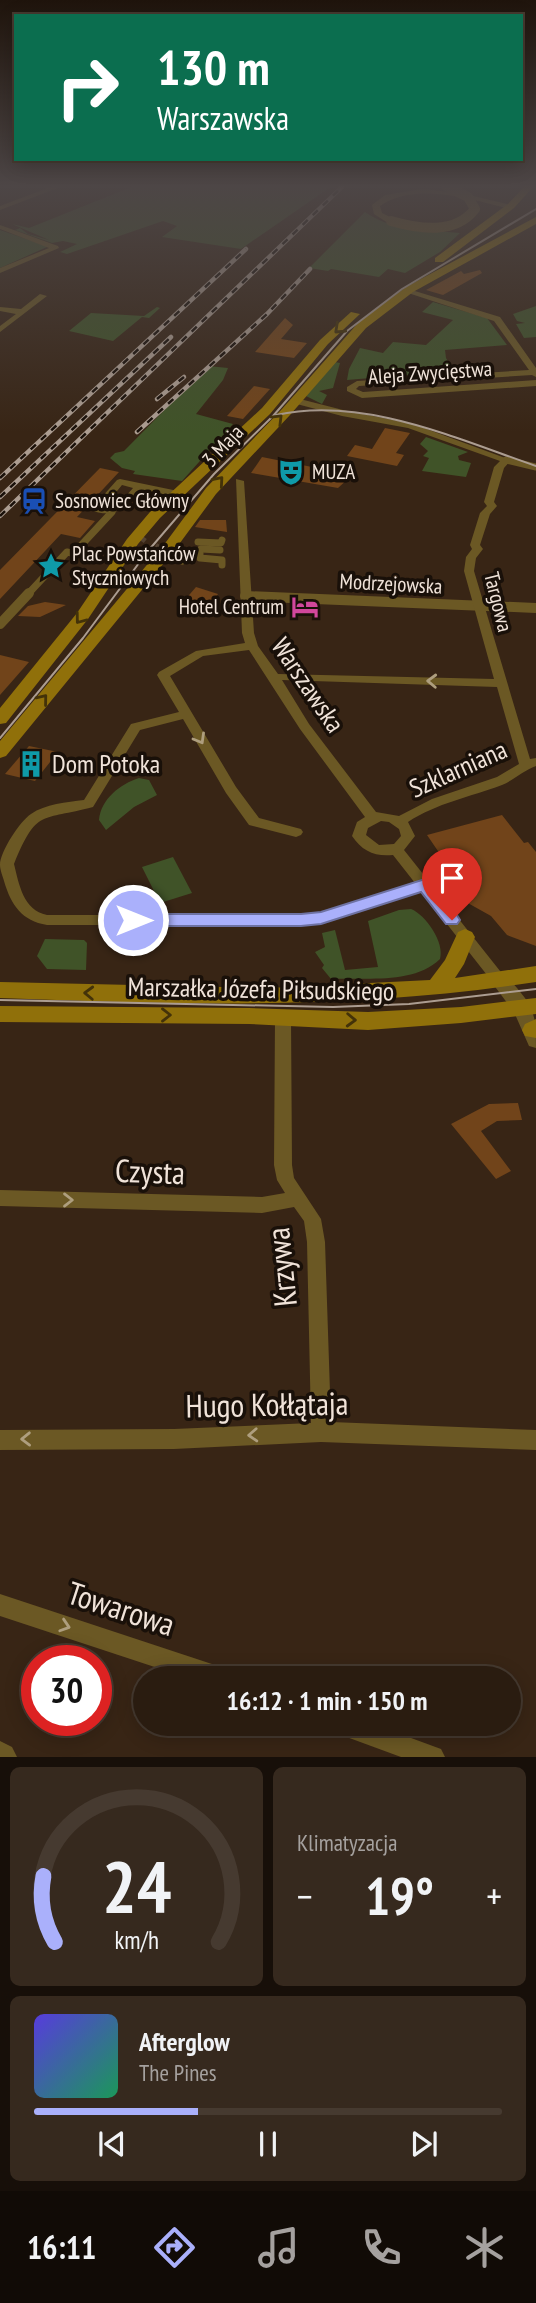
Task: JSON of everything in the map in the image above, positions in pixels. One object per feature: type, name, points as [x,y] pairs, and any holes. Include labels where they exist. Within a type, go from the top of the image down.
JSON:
[{"type":"main road","name":"3 Maja","points":[[0,719],[83,616],[132,542],[178,494],[266,411],[343,324],[376,298],[426,268]]},
{"type":"main road","name":"3 Maja","points":[[0,752],[172,544],[187,519],[213,488],[296,401],[357,329],[408,290],[450,268]]},
{"type":"main road","points":[[436,988],[454,964],[465,937]]},
{"type":"main road","name":"Marszałka Józefa Piłsudskiego","points":[[0,990],[363,996],[536,974]]},
{"type":"main road","name":"Marszałka Józefa Piłsudskiego","points":[[0,1014],[368,1021],[529,1007]]},
{"type":"street","points":[[408,290],[492,316],[501,324],[536,373]]},
{"type":"street","points":[[0,330],[43,296]]},
{"type":"street","points":[[0,309],[22,312]]},
{"type":"street","name":"Aleja Zwycięstwa","points":[[536,373],[357,384],[349,389],[362,395],[536,383]]},
{"type":"street","points":[[296,401],[410,426],[506,460],[536,467]]},
{"type":"street","name":"Targowa","points":[[506,460],[499,467],[489,502],[491,510],[485,513],[475,545],[478,549],[469,565],[500,683],[530,763]]},
{"type":"street","name":"Warszawska","points":[[239,481],[247,633],[252,646],[304,726],[373,818]]},
{"type":"street","points":[[112,512],[100,511],[97,507],[120,482],[178,494]]},
{"type":"street","points":[[73,554],[140,486]]},
{"type":"street","points":[[182,561],[188,551],[201,544]]},
{"type":"street","points":[[201,544],[221,553],[200,558],[201,544]]},
{"type":"street","points":[[0,624],[67,552],[100,559]]},
{"type":"street","name":"Modrzejowska","points":[[245,597],[536,608]]},
{"type":"street","points":[[252,646],[200,653],[163,675],[231,790],[254,822],[296,832]]},
{"type":"street","points":[[275,678],[286,676],[500,683]]},
{"type":"street","points":[[186,714],[135,727],[88,804],[46,809],[22,829],[7,864],[21,907],[32,917],[47,920],[301,920],[321,918],[425,885]]},
{"type":"street","name":"Szklarniana","points":[[400,821],[426,806],[505,779],[530,763]]},
{"type":"street","points":[[387,817],[400,821],[408,831],[408,836],[407,842],[396,849],[377,850],[363,842],[359,830],[366,820],[387,817]]},
{"type":"street","points":[[396,849],[499,980],[529,1007],[535,1033]]},
{"type":"street","name":"Krzywa","points":[[283,1018],[283,1164],[286,1180],[312,1219],[316,1242],[321,1433]]},
{"type":"street","name":"Czysta","points":[[0,1198],[262,1205],[298,1198]]},
{"type":"street","name":"Hugo Kołłątaja","points":[[0,1440],[160,1439],[321,1433],[536,1440]]},
{"type":"street","name":"Towarowa","points":[[0,1605],[185,1666]]},
{"type":"street","points":[[374,1736],[433,1757]]},
{"type":"green space","points":[[309,268],[413,268],[405,273],[388,269],[379,277]]},
{"type":"green space","points":[[433,302],[487,318],[507,345],[445,350],[446,358],[454,371],[347,380],[349,369],[360,348],[383,353],[393,342],[426,345],[453,320],[422,312]]},
{"type":"green space","points":[[536,306],[536,337],[524,338],[516,324],[525,323],[517,321],[513,314]]},
{"type":"green space","points":[[157,307],[160,308],[149,318],[142,317],[113,341],[69,331],[91,313],[144,316]]},
{"type":"green space","points":[[335,362],[340,363],[333,388],[319,391],[327,395],[322,404],[306,396]]},
{"type":"green space","points":[[208,366],[228,368],[223,380],[196,414],[233,424],[182,481],[133,474],[135,471],[122,468],[110,458],[115,453],[124,451]]},
{"type":"green space","points":[[426,437],[468,452],[458,456],[459,460],[471,463],[466,477],[422,471],[429,458],[423,456],[428,451],[420,444]]},
{"type":"green space","points":[[139,778],[149,780],[157,795],[134,807],[106,830],[99,820],[103,805],[119,788]]},
{"type":"green space","points":[[173,857],[192,893],[160,903],[142,867]]},
{"type":"green space","points":[[411,909],[428,923],[440,945],[440,959],[429,967],[416,973],[388,978],[331,979],[322,968],[324,965],[315,952],[325,947],[322,933],[335,930],[345,970],[378,967],[368,921],[399,910]]},
{"type":"green space","points":[[45,939],[84,940],[87,943],[86,970],[47,969],[37,956]]},
{"type":"building","points":[[480,270],[482,273],[443,295],[426,290],[461,271],[464,274]]},
{"type":"building","points":[[285,318],[293,325],[281,339],[307,343],[294,358],[255,352]]},
{"type":"building","points":[[254,386],[270,389],[243,419],[227,416]]},
{"type":"building","points":[[385,428],[410,433],[396,453],[404,455],[397,466],[347,456],[355,445],[372,449]]},
{"type":"building","name":"MUZA","points":[[262,457],[349,478],[338,488],[251,473]]},
{"type":"building","points":[[100,468],[119,472],[77,517],[95,521],[80,538],[61,534],[0,599],[0,570]]},
{"type":"building","points":[[200,520],[226,520],[227,532],[195,527]]},
{"type":"building","points":[[196,587],[218,594],[209,607],[184,601]]},
{"type":"building","points":[[45,602],[66,605],[40,617],[18,616],[28,606]]},
{"type":"building","points":[[0,655],[29,662],[0,695]]},
{"type":"building","name":"Dom Potoka","points":[[29,746],[58,752],[35,781],[5,774]]},
{"type":"building","points":[[502,815],[524,843],[528,842],[536,852],[536,946],[507,935],[491,916],[466,902],[468,895],[427,835]]},
{"type":"building","points":[[518,1103],[522,1120],[497,1121],[481,1131],[511,1171],[496,1179],[451,1124],[489,1104]]},
{"type":"tunnel","points":[[141,541],[144,537]]},
{"type":"tunnel","points":[[157,550],[160,545]]},
{"type":"tram line","points":[[0,738],[83,638],[148,551],[214,474],[273,416],[347,331],[402,289],[437,268]]},
{"type":"tram line","points":[[276,415],[309,411],[375,415],[441,433],[536,466]]},
{"type":"tram line","points":[[0,1000],[333,1007],[409,1004],[536,989]]},
{"type":"railway","points":[[0,478],[226,268]]},
{"type":"railway","points":[[0,516],[258,268]]},
{"type":"railway","points":[[137,432],[267,314],[310,269]]},
{"type":"railway","points":[[0,497],[171,337]]},
{"type":"railway","points":[[157,399],[184,377]]},
{"type":"place","name":"MUZA","points":[[291,472]]},
{"type":"place","name":"Sosnowiec Główny","points":[[34,501]]},
{"type":"place","name":"Plac Powstańców Styczniowych","points":[[51,566]]},
{"type":"place","name":"Hotel Centrum","points":[[305,607]]},
{"type":"place","name":"Dom Potoka","points":[[31,764]]},
{"type":"route","points":[[133,920],[321,918],[425,885],[452,920]]}]
